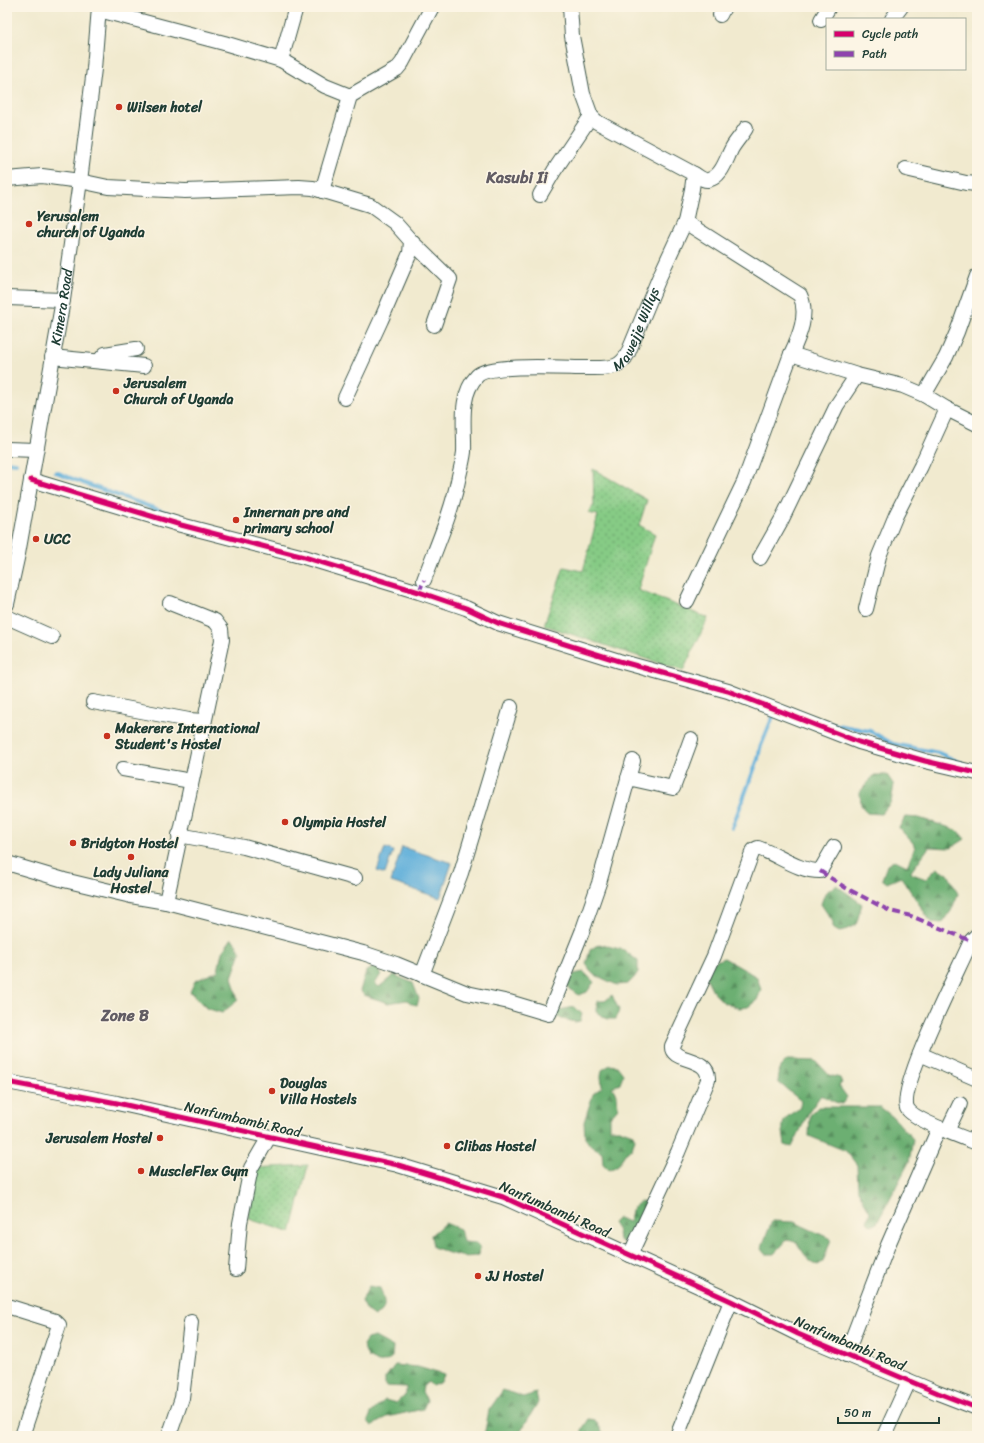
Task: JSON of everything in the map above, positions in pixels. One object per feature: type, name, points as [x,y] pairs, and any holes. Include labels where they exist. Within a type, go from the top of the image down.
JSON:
[{"type":"street","points":[[281,60],[296,7]]},
{"type":"street","points":[[322,191],[350,96],[397,69],[402,63],[432,7]]},
{"type":"street","points":[[570,7],[572,36],[581,87],[591,116],[597,122],[707,180],[719,172],[746,128]]},
{"type":"street","points":[[821,20],[828,7]]},
{"type":"street","points":[[893,18],[901,7]]},
{"type":"street","points":[[98,9],[281,60],[325,86],[350,96]]},
{"type":"street","name":"Kimera Road","points":[[7,604],[63,300],[94,69],[98,9]]},
{"type":"street","points":[[540,195],[562,158],[591,116]]},
{"type":"street","points":[[906,170],[977,184]]},
{"type":"street","name":"Mawejje Willys","points":[[424,580],[455,496],[464,453],[463,413],[467,393],[473,381],[478,375],[486,371],[509,368],[598,368],[615,366],[624,361],[659,278],[685,222],[694,174]]},
{"type":"street","points":[[7,179],[42,176],[80,181],[108,187],[185,191],[299,187],[314,188],[370,205],[395,223],[450,279],[434,325]]},
{"type":"street","points":[[685,222],[800,295],[803,301],[802,325],[744,482],[687,601]]},
{"type":"street","points":[[344,398],[381,320],[410,252],[412,241]]},
{"type":"street","points":[[924,395],[946,357],[957,332],[977,276]]},
{"type":"street","points":[[7,298],[63,300]]},
{"type":"street","points":[[99,361],[105,354],[136,349]]},
{"type":"street","points":[[791,354],[857,375],[903,386],[924,395],[946,409],[977,424]]},
{"type":"street","points":[[52,357],[144,366]]},
{"type":"street","points":[[760,558],[782,519],[837,405],[857,375]]},
{"type":"street","points":[[866,609],[879,556],[896,514],[921,466],[946,409]]},
{"type":"street","points":[[7,449],[36,450]]},
{"type":"street","points":[[31,480],[181,525],[304,557],[419,592],[466,608],[498,623],[619,661],[728,691],[859,742],[925,761],[977,773]]},
{"type":"street","points":[[166,902],[179,835],[222,640],[221,629],[215,621],[170,603]]},
{"type":"street","points":[[7,617],[52,637]]},
{"type":"street","points":[[93,702],[189,720],[204,721]]},
{"type":"street","points":[[422,975],[461,873],[511,707]]},
{"type":"street","points":[[628,778],[673,788],[691,739]]},
{"type":"street","points":[[7,863],[64,880],[130,896],[166,902],[363,953],[467,993],[508,1002],[549,1014],[582,932],[599,883],[633,761]]},
{"type":"street","points":[[123,769],[191,780]]},
{"type":"street","points":[[179,835],[244,847],[355,878]]},
{"type":"street","points":[[630,1256],[678,1152],[708,1080],[706,1068],[675,1054],[672,1046],[714,956],[752,853],[758,848],[808,870],[820,871],[834,847]]},
{"type":"street","points":[[977,935],[971,942],[929,1031],[908,1092],[907,1107],[912,1112],[943,1130],[977,1143]]},
{"type":"street","points":[[920,1054],[977,1079]]},
{"type":"street","name":"Nanfumbambi Road","points":[[7,1082],[117,1103],[398,1165],[503,1197],[731,1301],[798,1334],[977,1408]]},
{"type":"street","points":[[846,1355],[890,1238],[943,1130],[960,1104]]},
{"type":"street","points":[[236,1269],[240,1223],[251,1168],[269,1137]]},
{"type":"street","points":[[677,1436],[731,1301]]},
{"type":"street","points":[[7,1306],[55,1321],[59,1325],[22,1436]]},
{"type":"street","points":[[170,1436],[182,1398],[191,1322]]},
{"type":"street","points":[[884,1436],[909,1381]]},
{"type":"green space","points":[[593,469],[647,500],[639,525],[655,534],[638,590],[708,618],[683,671],[544,625],[564,567],[583,571],[598,515],[588,513],[594,505]]},
{"type":"green space","points":[[874,775],[887,775],[894,785],[891,802],[881,814],[867,813],[861,805],[860,792]]},
{"type":"green space","points":[[905,817],[919,818],[957,830],[965,839],[951,848],[929,847],[910,873],[926,879],[937,868],[948,874],[958,894],[951,911],[942,923],[931,922],[901,877],[887,883],[882,879],[887,865],[895,860],[907,866],[915,848],[913,843],[899,828]]},
{"type":"green space","points":[[836,885],[862,904],[856,925],[840,932],[833,929],[833,922],[821,904],[825,893]]},
{"type":"green space","points":[[232,938],[241,952],[232,977],[238,1000],[222,1013],[206,1008],[190,992],[195,981],[218,971],[222,952]]},
{"type":"green space","points":[[599,944],[624,950],[638,961],[638,972],[628,984],[617,985],[593,974],[586,964],[590,950]]},
{"type":"green space","points":[[724,958],[757,977],[761,990],[757,1000],[748,1007],[739,1008],[724,1003],[714,993],[706,977],[713,962]]},
{"type":"green space","points":[[376,967],[381,974],[375,984],[379,987],[394,975],[413,983],[419,999],[417,1005],[412,1004],[407,1000],[388,1003],[364,995],[360,991],[366,971]]},
{"type":"green space","points":[[584,972],[594,982],[587,992],[579,995],[569,989],[567,984],[574,974]]},
{"type":"green space","points":[[612,995],[619,1010],[616,1019],[607,1019],[596,1012],[597,1001],[605,1001]]},
{"type":"green space","points":[[575,1007],[582,1014],[580,1021],[575,1022],[557,1017],[559,1010]]},
{"type":"green space","points":[[787,1060],[816,1061],[829,1075],[840,1078],[842,1083],[839,1086],[847,1097],[842,1104],[821,1095],[809,1112],[792,1147],[785,1145],[783,1123],[788,1116],[799,1109],[801,1101],[778,1082],[780,1067]]},
{"type":"green space","points":[[610,1065],[617,1066],[623,1074],[620,1084],[612,1087],[617,1096],[618,1108],[610,1117],[610,1129],[619,1129],[633,1134],[635,1139],[632,1149],[627,1151],[617,1166],[609,1170],[603,1164],[602,1152],[590,1145],[585,1138],[584,1122],[593,1094],[602,1087],[602,1070]]},
{"type":"green space","points":[[818,1107],[880,1107],[893,1117],[913,1139],[909,1162],[877,1223],[871,1226],[867,1222],[870,1212],[858,1190],[857,1165],[846,1151],[809,1136],[810,1115]]},
{"type":"green space","points":[[308,1165],[291,1233],[249,1219],[254,1168]]},
{"type":"green space","points":[[641,1201],[647,1202],[635,1239],[627,1244],[619,1240],[618,1231],[613,1223],[618,1218],[629,1222],[633,1208]]},
{"type":"green space","points":[[772,1221],[794,1222],[831,1239],[823,1262],[818,1265],[814,1264],[808,1259],[796,1243],[787,1240],[774,1254],[765,1254],[761,1249]]},
{"type":"green space","points":[[445,1223],[460,1229],[463,1242],[476,1243],[480,1248],[479,1255],[467,1257],[433,1247],[431,1235]]},
{"type":"green space","points":[[369,1286],[380,1288],[384,1300],[384,1308],[379,1314],[374,1316],[367,1311],[362,1301]]},
{"type":"green space","points":[[375,1337],[393,1347],[392,1357],[386,1361],[378,1362],[368,1357],[363,1345],[367,1339]]},
{"type":"green space","points":[[395,1365],[418,1367],[444,1375],[441,1382],[432,1386],[428,1382],[423,1386],[422,1392],[427,1400],[423,1409],[387,1417],[372,1426],[368,1421],[371,1413],[385,1400],[396,1403],[406,1394],[406,1387],[385,1386],[385,1378]]},
{"type":"green space","points":[[503,1390],[523,1397],[536,1393],[538,1402],[518,1436],[484,1436],[489,1410]]},
{"type":"green space","points":[[589,1419],[595,1420],[605,1436],[581,1436],[583,1428]]},
{"type":"water","points":[[402,847],[452,863],[440,898],[391,882]]},
{"type":"water","points":[[385,848],[393,851],[385,874],[377,871]]},
{"type":"waterway","points":[[7,462],[16,463]]},
{"type":"waterway","points":[[56,472],[176,516]]},
{"type":"waterway","points":[[732,828],[758,759],[760,748],[774,714]]},
{"type":"waterway","points":[[831,724],[870,731],[893,744],[939,753],[963,764]]},
{"type":"marked path","points":[[419,592],[424,580]]},
{"type":"marked path","points":[[820,871],[846,888],[890,911],[911,916],[971,941]]},
{"type":"cycle path","points":[[31,480],[181,525],[304,557],[419,592],[466,608],[498,623],[619,661],[728,691],[859,742],[925,761],[977,773]]},
{"type":"cycle path","points":[[7,1082],[117,1103],[398,1165],[503,1197],[731,1301],[798,1334],[977,1408]]},
{"type":"place","name":"Wilsen hotel","points":[[119,107]]},
{"type":"place","name":"Yerusalem church of Uganda","points":[[29,224]]},
{"type":"place","name":"Jerusalem Church of Uganda","points":[[116,391]]},
{"type":"place","name":"Innernan pre and primary school","points":[[236,520]]},
{"type":"place","name":"UCC","points":[[36,539]]},
{"type":"place","name":"Makerere International Student's Hostel","points":[[107,736]]},
{"type":"place","name":"Olympia Hostel","points":[[285,822]]},
{"type":"place","name":"Bridgton Hostel","points":[[73,843]]},
{"type":"place","name":"Lady Juliana Hostel","points":[[131,857]]},
{"type":"place","name":"Douglas Villa Hostels","points":[[272,1091]]},
{"type":"place","name":"Jerusalem Hostel","points":[[160,1138]]},
{"type":"place","name":"Clibas Hostel","points":[[447,1146]]},
{"type":"place","name":"MuscleFlex Gym","points":[[141,1171]]},
{"type":"place","name":"JJ Hostel","points":[[478,1276]]},
{"type":"district","name":"Kasubi Ii","points":[[517,177]]},
{"type":"district","name":"Zone B","points":[[125,1015]]}]
